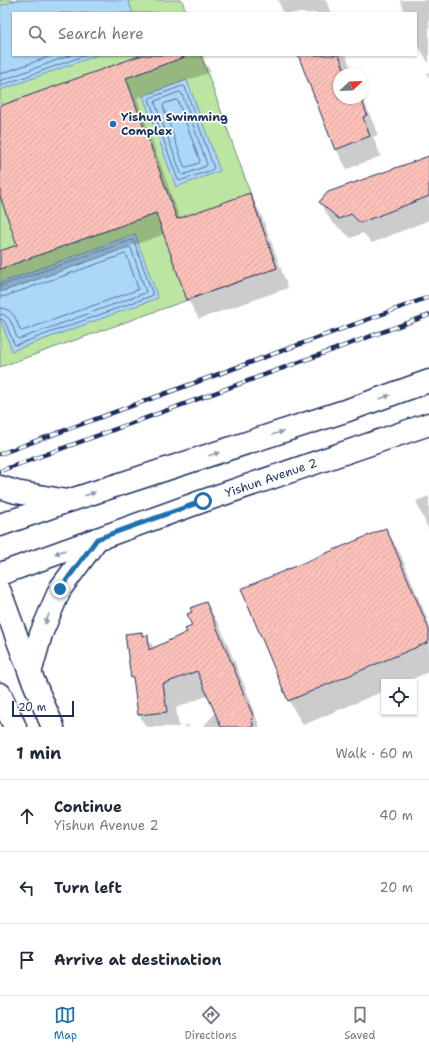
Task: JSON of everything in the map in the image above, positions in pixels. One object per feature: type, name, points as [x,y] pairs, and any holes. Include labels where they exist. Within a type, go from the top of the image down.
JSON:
[{"type":"main road","points":[[0,525],[68,501],[348,410],[429,381]]},
{"type":"main road","name":"Yishun Avenue 2","points":[[0,574],[203,501],[429,424]]},
{"type":"main road","points":[[0,487],[16,492],[68,501]]},
{"type":"main road","points":[[30,673],[41,634],[60,589],[97,539]]},
{"type":"main road","points":[[0,592],[30,673],[53,727]]},
{"type":"main road","points":[[0,694],[15,727]]},
{"type":"green space","name":"Yishun Swimming Complex","points":[[0,0],[182,0],[186,12],[12,12],[12,56],[201,56],[277,268],[0,367]]},
{"type":"water","points":[[17,0],[128,0],[133,12],[12,12],[12,56],[95,56],[0,90],[0,6]]},
{"type":"water","points":[[187,80],[220,171],[176,187],[143,96]]},
{"type":"water","points":[[135,234],[158,298],[12,351],[0,318],[0,283]]},
{"type":"building","points":[[139,56],[184,56],[126,78],[177,219],[250,193],[277,268],[187,300],[156,213],[0,269],[0,251],[17,245],[0,196],[0,106]]},
{"type":"building","points":[[298,56],[339,56],[344,68],[333,68],[333,104],[363,104],[367,115],[363,117],[370,136],[335,150]]},
{"type":"building","points":[[429,156],[429,196],[360,223],[351,214],[339,219],[319,202],[328,192]]},
{"type":"building","points":[[386,528],[429,629],[429,642],[288,701],[241,589]]},
{"type":"building","points":[[206,602],[254,718],[251,719],[254,727],[221,727],[197,671],[163,684],[167,712],[138,715],[125,634],[142,632],[142,636],[148,635],[149,650],[187,632],[185,629],[192,626],[187,614],[192,612],[190,608]]},
{"type":"railway","points":[[0,454],[429,297]]},
{"type":"railway","points":[[0,471],[429,315]]},
{"type":"place","name":"Yishun Swimming Complex","points":[[113,124]]},
{"type":"route","points":[[60,589],[97,539],[203,501]]}]
